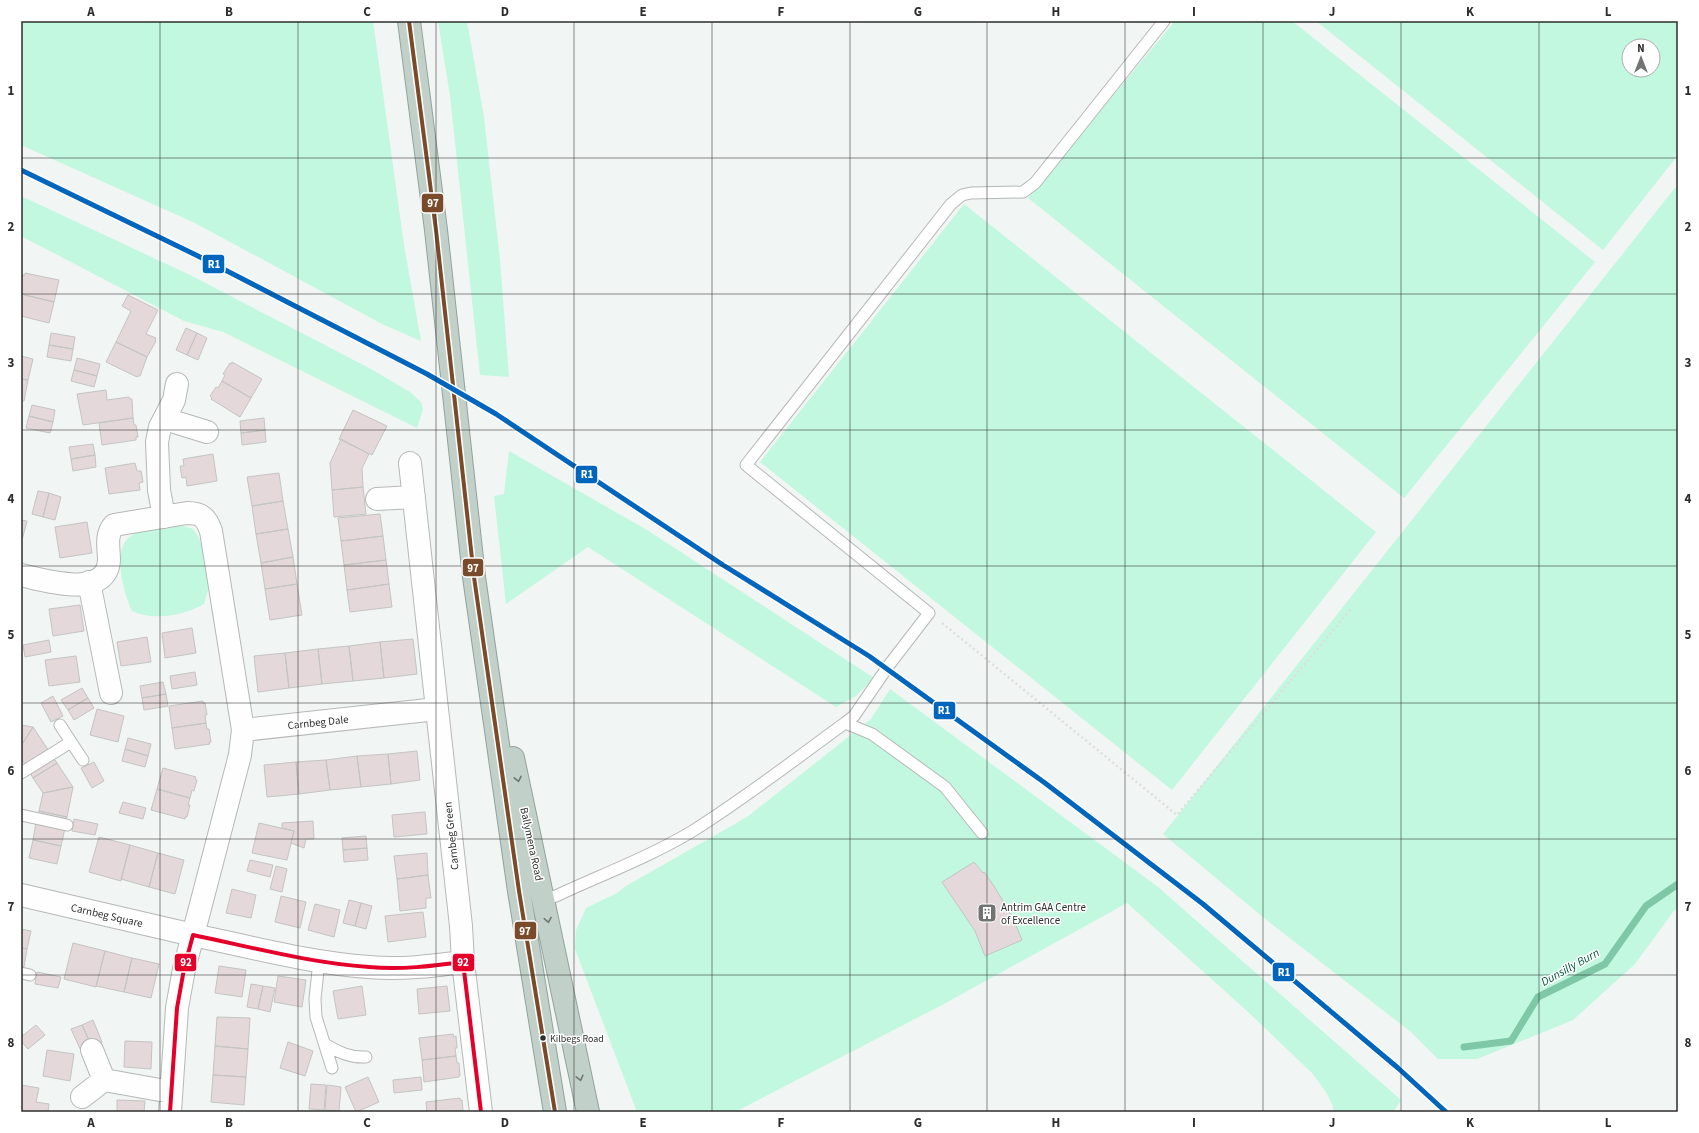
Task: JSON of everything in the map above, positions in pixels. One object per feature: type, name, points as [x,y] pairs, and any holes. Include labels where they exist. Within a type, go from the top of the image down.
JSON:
[{"type":"highway","name":"Ballymena Road","points":[[409,21],[436,230],[474,577],[520,901],[555,1112]]},
{"type":"highway","name":"Ballymena Road","points":[[474,577],[588,1112]]},
{"type":"street","points":[[164,517],[159,490],[157,442],[160,427],[174,400],[177,384]]},
{"type":"street","points":[[165,419],[207,432]]},
{"type":"street","points":[[410,463],[437,709]]},
{"type":"street","points":[[376,499],[414,497]]},
{"type":"street","points":[[21,575],[65,585],[79,585],[100,578],[106,570],[108,560],[108,534],[114,525],[187,513],[196,513],[204,517],[208,522],[211,531],[243,730],[240,755],[184,969],[177,1008],[171,1102],[104,1080]]},
{"type":"street","points":[[89,582],[111,693]]},
{"type":"street","name":"Carnbeg Dale","points":[[243,730],[437,709]]},
{"type":"street","name":"Carnbeg Green","points":[[437,709],[461,926],[463,962],[481,1112]]},
{"type":"street","name":"Carnbeg Square","points":[[21,895],[193,935]]},
{"type":"street","points":[[193,935],[319,961],[370,968],[407,968],[463,962]]},
{"type":"street","points":[[92,1050],[104,1080]]},
{"type":"street","points":[[82,1097],[104,1080]]},
{"type":"lane","points":[[520,901],[556,896],[690,832],[746,795],[854,716],[929,612],[746,465],[951,204],[962,195],[971,193],[1023,192],[1035,183],[1164,21]]},
{"type":"lane","points":[[845,723],[872,734],[945,786],[982,832]]},
{"type":"lane","points":[[60,725],[83,760]]},
{"type":"lane","points":[[21,773],[71,742]]},
{"type":"lane","points":[[21,815],[67,825]]},
{"type":"lane","points":[[319,961],[315,999],[316,1017],[332,1068]]},
{"type":"lane","points":[[325,1044],[343,1054],[357,1058],[366,1057]]},
{"type":"path","points":[[929,612],[1177,815],[1352,608]]},
{"type":"green space","points":[[21,21],[373,21],[404,245],[421,341],[382,324],[195,223],[21,145]]},
{"type":"green space","points":[[438,21],[467,21],[484,117],[500,260],[509,377],[480,375],[450,96]]},
{"type":"green space","points":[[1175,21],[1292,21],[1595,262],[1404,498],[1028,198]]},
{"type":"green space","points":[[1316,21],[1678,21],[1678,155],[1603,250]]},
{"type":"green space","points":[[1678,184],[1678,908],[1673,912],[1635,964],[1573,1020],[1477,1059],[1438,1059],[1411,1032],[1264,918],[1163,834]]},
{"type":"green space","points":[[21,196],[190,275],[371,369],[410,392],[421,402],[423,409],[417,428],[223,332],[184,321],[21,236]]},
{"type":"green space","points":[[964,204],[1376,532],[1172,790],[760,462]]},
{"type":"green space","points":[[509,451],[647,530],[874,678],[856,696],[836,707],[588,547],[506,604],[494,496],[504,494]]},
{"type":"green space","points":[[183,526],[193,529],[202,545],[209,587],[204,604],[187,612],[168,616],[150,616],[132,611],[121,572],[120,561],[125,542],[131,536],[142,531],[156,528]]},
{"type":"green space","points":[[890,689],[1158,887],[1401,1100],[1393,1112],[1333,1112],[1333,1106],[1326,1092],[1312,1073],[1247,1011],[1127,903],[942,1005],[735,1112],[637,1112],[575,949],[576,930],[586,908],[617,893],[626,886],[747,817],[871,719]]},
{"type":"building","points":[[25,273],[59,280],[54,302],[21,294],[21,283]]},
{"type":"building","points":[[21,294],[54,302],[49,323],[21,316]]},
{"type":"building","points":[[128,295],[158,310],[146,334],[156,338],[156,341],[147,357],[116,342],[131,311],[122,306]]},
{"type":"building","points":[[186,328],[197,333],[187,355],[176,350]]},
{"type":"building","points":[[51,333],[75,337],[73,349],[49,345]]},
{"type":"building","points":[[197,333],[207,338],[198,360],[187,355]]},
{"type":"building","points":[[116,342],[147,357],[140,376],[137,377],[106,362]]},
{"type":"building","points":[[49,345],[73,349],[71,361],[47,357]]},
{"type":"building","points":[[21,356],[33,359],[28,380],[21,379]]},
{"type":"building","points":[[77,358],[100,364],[97,376],[74,370]]},
{"type":"building","points":[[232,362],[262,379],[251,398],[222,381],[225,375],[223,374]]},
{"type":"building","points":[[74,370],[97,376],[94,387],[71,381]]},
{"type":"building","points":[[21,379],[28,380],[24,401],[21,401]]},
{"type":"building","points":[[222,381],[251,398],[240,417],[211,399],[212,398],[210,396],[216,387],[218,388]]},
{"type":"building","points":[[106,390],[107,400],[129,397],[132,399],[133,418],[83,425],[77,394]]},
{"type":"building","points":[[32,405],[55,410],[53,422],[29,416]]},
{"type":"building","points":[[353,410],[387,426],[372,455],[339,439]]},
{"type":"building","points":[[29,416],[53,422],[50,433],[26,428]]},
{"type":"building","points":[[133,418],[138,437],[136,437],[136,440],[102,445],[99,423]]},
{"type":"building","points":[[264,418],[265,430],[241,433],[240,421]]},
{"type":"building","points":[[265,430],[266,442],[242,445],[241,433]]},
{"type":"building","points":[[341,439],[369,454],[362,468],[363,487],[332,490],[330,463]]},
{"type":"building","points":[[93,444],[95,455],[71,459],[69,447]]},
{"type":"building","points":[[213,454],[217,481],[187,486],[186,477],[182,478],[180,466],[184,466],[183,459]]},
{"type":"building","points":[[95,455],[96,467],[73,471],[71,459]]},
{"type":"building","points":[[135,463],[137,471],[141,471],[143,482],[139,483],[140,490],[109,494],[105,468]]},
{"type":"building","points":[[279,473],[283,501],[252,506],[247,477]]},
{"type":"building","points":[[363,487],[366,514],[334,517],[332,490]]},
{"type":"building","points":[[38,491],[49,493],[43,517],[32,514]]},
{"type":"building","points":[[49,493],[61,497],[55,520],[43,517]]},
{"type":"building","points":[[283,501],[288,529],[256,534],[252,506]]},
{"type":"building","points":[[380,514],[383,536],[341,541],[338,518]]},
{"type":"building","points":[[21,520],[27,521],[21,544]]},
{"type":"building","points":[[87,522],[92,553],[60,558],[55,527]]},
{"type":"building","points":[[288,529],[293,557],[261,563],[256,534]]},
{"type":"building","points":[[383,536],[386,560],[344,565],[341,541]]},
{"type":"building","points":[[293,557],[297,584],[265,589],[261,563]]},
{"type":"building","points":[[386,560],[389,584],[347,590],[344,565]]},
{"type":"building","points":[[297,584],[302,615],[270,620],[265,589]]},
{"type":"building","points":[[389,584],[392,607],[350,612],[347,590]]},
{"type":"building","points":[[80,605],[84,631],[53,636],[49,609]]},
{"type":"building","points":[[192,628],[196,653],[165,658],[162,633]]},
{"type":"building","points":[[147,637],[151,662],[121,666],[117,642]]},
{"type":"building","points":[[413,639],[417,674],[384,678],[380,642]]},
{"type":"building","points":[[49,640],[51,652],[25,657],[23,645]]},
{"type":"building","points":[[380,642],[384,678],[353,681],[349,646]]},
{"type":"building","points":[[349,646],[353,681],[322,684],[318,649]]},
{"type":"building","points":[[318,649],[322,684],[289,688],[285,653]]},
{"type":"building","points":[[285,653],[289,688],[258,692],[254,656]]},
{"type":"building","points":[[76,656],[80,682],[49,686],[45,660]]},
{"type":"building","points":[[195,672],[197,685],[172,689],[170,676]]},
{"type":"building","points":[[163,682],[166,694],[142,698],[140,686]]},
{"type":"building","points":[[82,688],[88,698],[68,710],[61,700]]},
{"type":"building","points":[[166,694],[168,706],[144,710],[142,698]]},
{"type":"building","points":[[53,696],[63,716],[51,722],[41,703]]},
{"type":"building","points":[[88,698],[94,708],[74,720],[68,710]]},
{"type":"building","points":[[203,701],[203,703],[205,703],[207,715],[205,715],[206,723],[172,728],[169,706]]},
{"type":"building","points":[[97,709],[124,716],[118,742],[90,735]]},
{"type":"building","points":[[206,723],[207,729],[209,729],[210,744],[175,749],[172,728]]},
{"type":"building","points":[[21,725],[33,727],[21,746]]},
{"type":"building","points":[[33,727],[49,751],[26,766],[21,758],[21,746]]},
{"type":"building","points":[[128,738],[151,744],[148,756],[125,749]]},
{"type":"building","points":[[125,749],[148,756],[145,767],[122,761]]},
{"type":"building","points":[[49,751],[57,763],[33,778],[26,766]]},
{"type":"building","points":[[417,751],[420,780],[391,784],[388,754]]},
{"type":"building","points":[[388,754],[391,784],[361,787],[357,756]]},
{"type":"building","points":[[357,756],[361,787],[330,790],[326,760]]},
{"type":"building","points":[[326,760],[330,790],[299,794],[296,762]]},
{"type":"building","points":[[94,762],[104,781],[92,788],[81,768]]},
{"type":"building","points":[[296,762],[299,794],[267,797],[264,765]]},
{"type":"building","points":[[57,763],[73,787],[43,793],[33,778]]},
{"type":"building","points":[[163,768],[196,777],[195,779],[197,780],[194,791],[192,790],[190,798],[157,789]]},
{"type":"building","points":[[73,787],[67,817],[39,811],[43,793]]},
{"type":"building","points":[[157,789],[190,798],[188,805],[190,805],[187,817],[185,817],[185,819],[151,810]]},
{"type":"building","points":[[123,802],[146,808],[143,819],[119,813]]},
{"type":"building","points":[[39,811],[67,817],[65,828],[36,822]]},
{"type":"building","points":[[425,812],[427,834],[394,837],[392,815]]},
{"type":"building","points":[[74,819],[98,824],[95,835],[72,831]]},
{"type":"building","points":[[313,821],[314,839],[306,839],[304,848],[291,843],[294,831],[282,828],[282,823]]},
{"type":"building","points":[[36,822],[65,828],[61,846],[33,840]]},
{"type":"building","points":[[259,823],[294,831],[287,860],[252,853]]},
{"type":"building","points":[[366,836],[367,848],[343,850],[342,838]]},
{"type":"building","points":[[99,837],[130,845],[121,881],[89,872]]},
{"type":"building","points":[[33,840],[61,846],[57,864],[29,858]]},
{"type":"building","points":[[130,845],[158,853],[149,887],[121,879]]},
{"type":"building","points":[[367,848],[368,860],[344,862],[343,850]]},
{"type":"building","points":[[158,853],[184,860],[175,894],[149,887]]},
{"type":"building","points":[[427,853],[428,875],[397,879],[394,856]]},
{"type":"building","points":[[250,860],[273,865],[270,877],[247,871]]},
{"type":"building","name":"Antrim GAA Centre of Excellence","points":[[974,862],[983,873],[984,872],[994,886],[1013,918],[1022,940],[985,956],[975,931],[942,882]]},
{"type":"building","points":[[276,866],[287,869],[282,892],[270,889]]},
{"type":"building","points":[[428,875],[431,898],[426,898],[426,908],[400,911],[397,879]]},
{"type":"building","points":[[232,889],[256,895],[251,918],[226,913]]},
{"type":"building","points":[[281,896],[306,902],[300,928],[275,922]]},
{"type":"building","points":[[349,900],[361,903],[355,926],[343,923]]},
{"type":"building","points":[[361,903],[372,906],[366,929],[355,926]]},
{"type":"building","points":[[315,904],[340,910],[334,937],[308,930]]},
{"type":"building","points":[[423,912],[426,937],[388,942],[385,916]]},
{"type":"building","points":[[21,929],[31,931],[27,949],[21,948]]},
{"type":"building","points":[[73,943],[105,951],[96,987],[64,979]]},
{"type":"building","points":[[21,948],[27,949],[24,967],[21,966]]},
{"type":"building","points":[[105,951],[132,958],[124,992],[96,986]]},
{"type":"building","points":[[132,958],[159,964],[151,998],[124,992]]},
{"type":"building","points":[[219,966],[246,970],[242,997],[215,993]]},
{"type":"building","points":[[37,972],[61,977],[58,988],[35,984]]},
{"type":"building","points":[[278,976],[306,980],[302,1007],[274,1002]]},
{"type":"building","points":[[251,984],[263,986],[258,1009],[247,1007]]},
{"type":"building","points":[[263,986],[275,988],[270,1012],[258,1009]]},
{"type":"building","points":[[362,986],[366,1015],[338,1019],[333,991]]},
{"type":"building","points":[[447,986],[450,1011],[419,1014],[417,989]]},
{"type":"building","points":[[217,1017],[250,1018],[248,1049],[215,1046]]},
{"type":"building","points":[[93,1020],[102,1042],[92,1047],[82,1025]]},
{"type":"building","points":[[36,1025],[45,1035],[28,1049],[21,1041],[21,1037]]},
{"type":"building","points":[[82,1025],[92,1047],[81,1051],[71,1029]]},
{"type":"building","points":[[453,1034],[454,1037],[456,1036],[456,1056],[422,1060],[419,1038]]},
{"type":"building","points":[[125,1041],[152,1042],[151,1069],[124,1067]]},
{"type":"building","points":[[288,1042],[313,1051],[305,1076],[280,1068]]},
{"type":"building","points":[[215,1046],[248,1049],[246,1077],[213,1075]]},
{"type":"building","points":[[47,1050],[74,1054],[70,1081],[43,1076]]},
{"type":"building","points":[[456,1056],[457,1063],[459,1063],[459,1077],[424,1082],[422,1060]]},
{"type":"building","points":[[213,1075],[246,1077],[244,1105],[211,1102]]},
{"type":"building","points":[[368,1077],[379,1102],[356,1112],[345,1087]]},
{"type":"building","points":[[421,1077],[422,1090],[394,1093],[393,1080]]},
{"type":"building","points":[[311,1084],[326,1085],[324,1110],[309,1109]]},
{"type":"building","points":[[21,1085],[39,1088],[36,1102],[49,1104],[48,1112],[21,1112]]},
{"type":"building","points":[[327,1085],[341,1087],[339,1111],[325,1110]]},
{"type":"building","points":[[460,1098],[460,1100],[462,1100],[463,1111],[427,1112],[426,1102]]},
{"type":"building","points":[[117,1100],[145,1101],[144,1112],[117,1112]]},
{"type":"waterway","name":"Dunsilly Burn","points":[[1464,1047],[1511,1041],[1538,997],[1605,964],[1646,906],[1678,884]]},
{"type":"transit line","name":"97","points":[[409,21],[436,230],[474,577],[519,891],[555,1112]]},
{"type":"transit line","name":"R1","points":[[21,170],[198,256],[427,374],[496,414],[723,565],[869,656],[1045,783],[1203,904],[1398,1068],[1446,1112]]},
{"type":"transit line","name":"92","points":[[170,1112],[177,1008],[184,969],[193,935],[281,954],[347,965],[381,968],[405,968],[463,962],[481,1112]]},
{"type":"place","name":"Antrim GAA Centre of Excellence","points":[[987,913]]},
{"type":"place","name":"Kilbegs Road","points":[[543,1038]]}]
